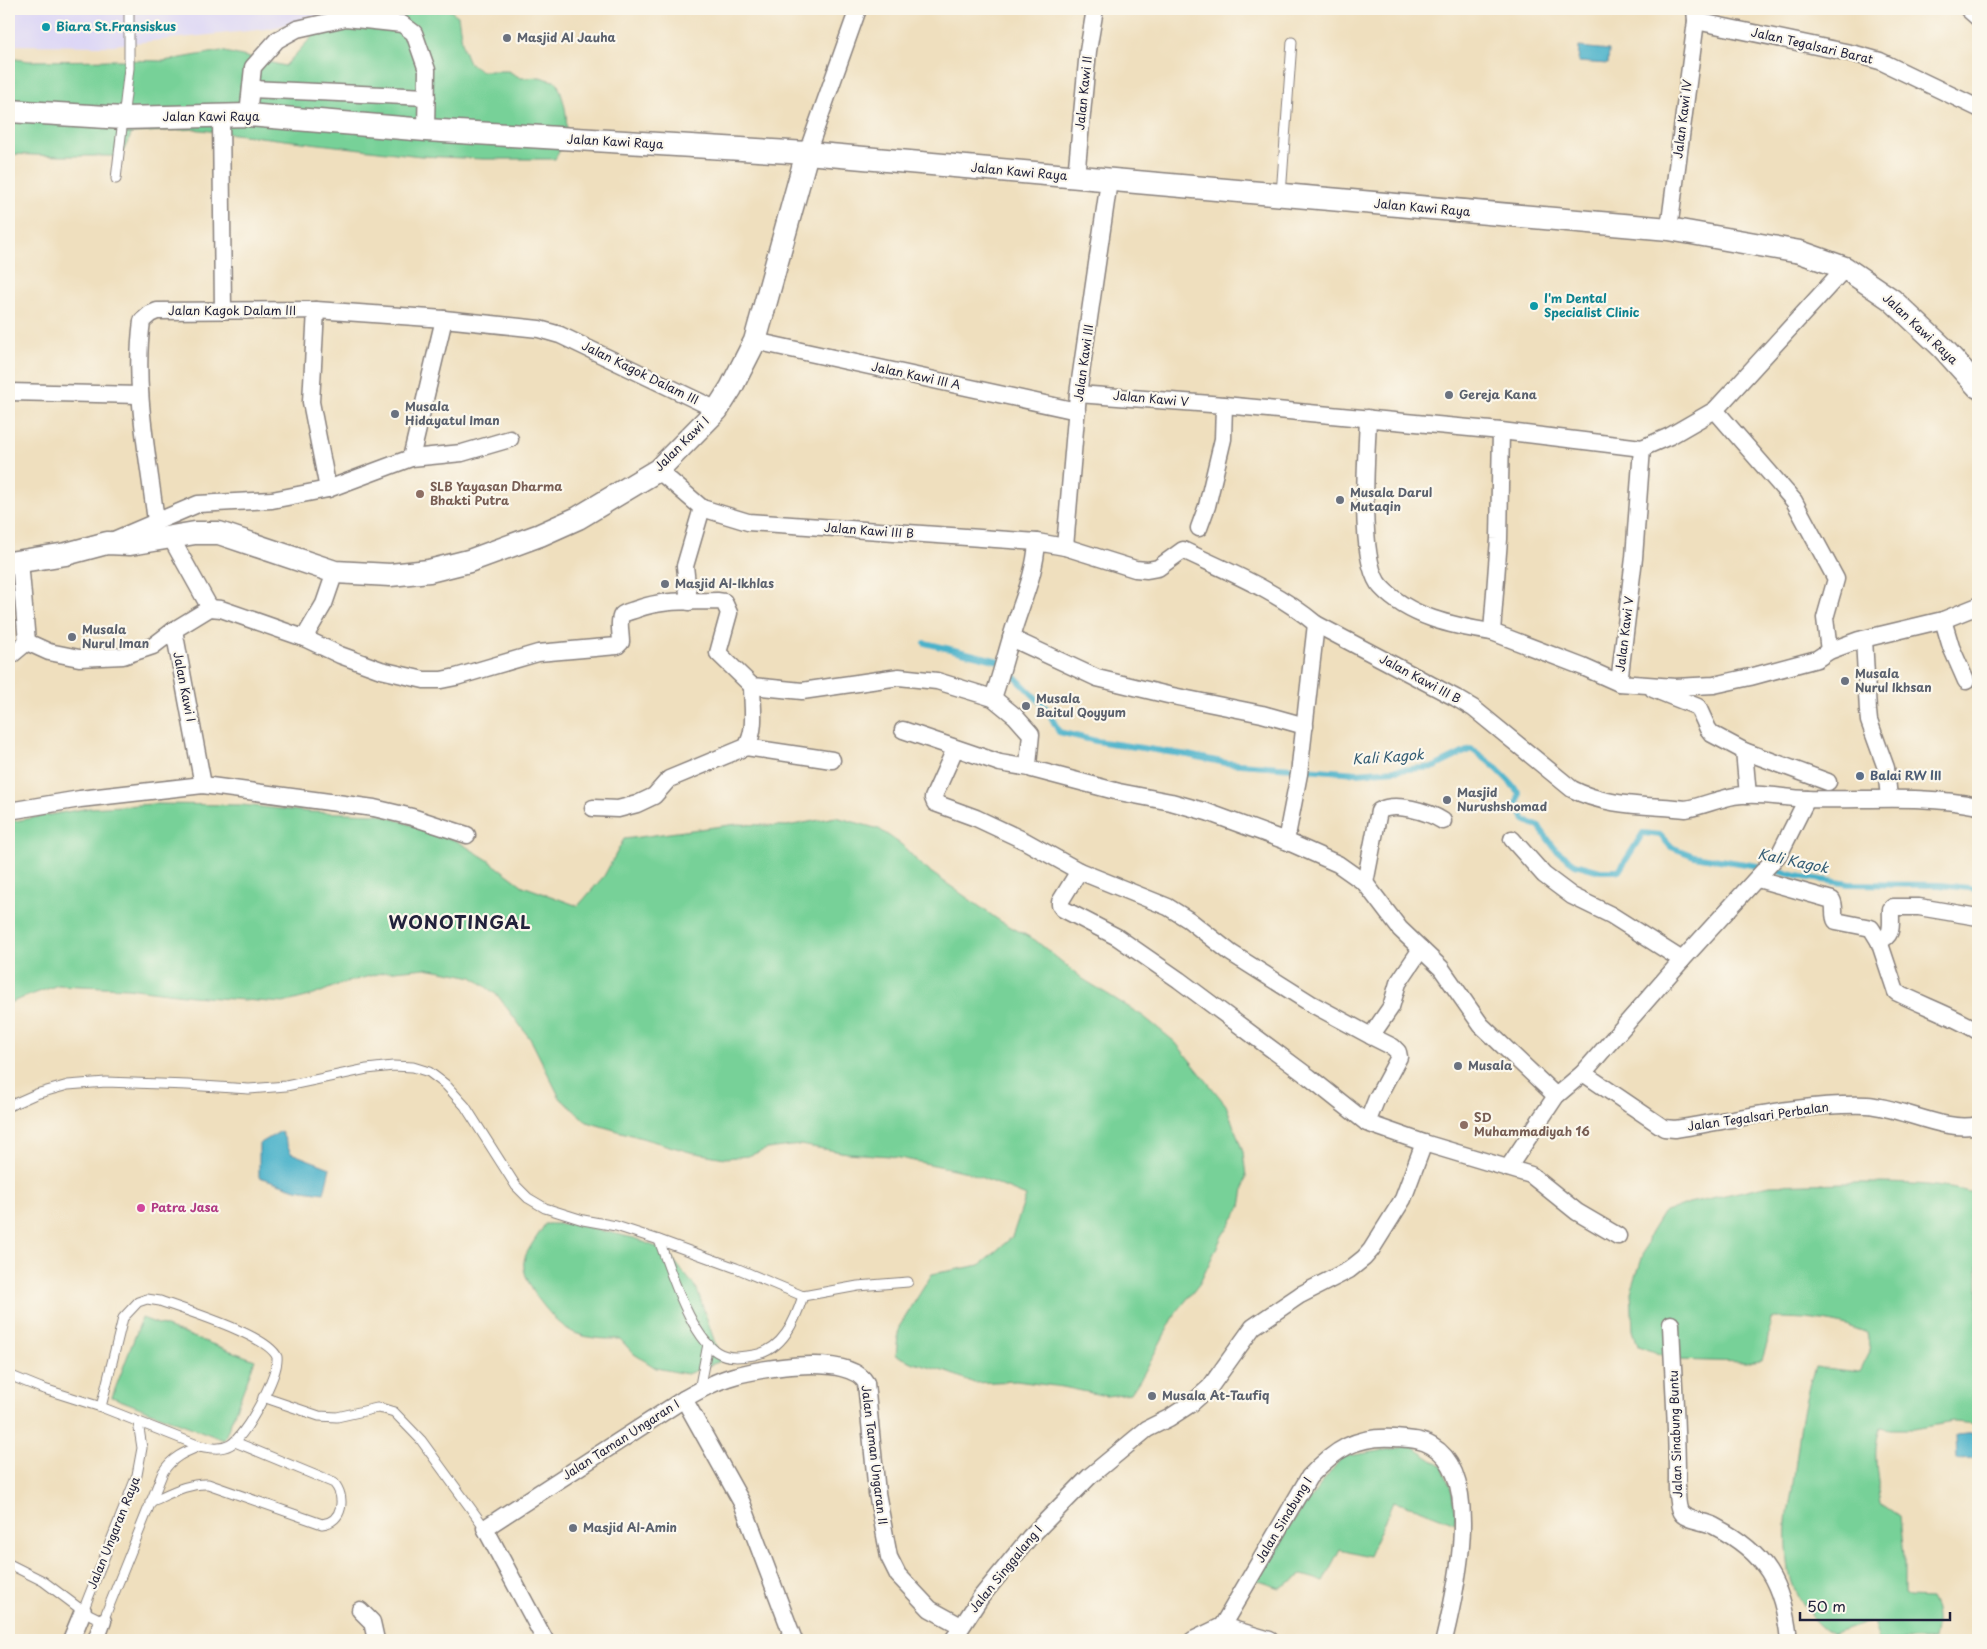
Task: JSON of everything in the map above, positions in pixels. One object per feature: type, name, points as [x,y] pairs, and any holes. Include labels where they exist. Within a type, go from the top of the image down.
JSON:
[{"type":"main road","name":"Jalan Kawi Raya","points":[[9,111],[123,118],[248,115],[426,130],[807,153],[1669,229],[1800,252],[1845,268],[1892,300],[1942,347],[1978,386]]},
{"type":"main road","name":"Jalan Kawi I","points":[[14,562],[66,554],[107,543],[130,544],[196,533],[225,534],[335,572],[390,575],[410,574],[469,561],[540,535],[578,518],[658,470],[717,410],[740,373],[754,341],[807,153]]},
{"type":"street","points":[[807,153],[858,9]]},
{"type":"street","name":"Jalan Kawi II","points":[[1076,177],[1088,51],[1095,9]]},
{"type":"street","points":[[1968,9],[1978,18]]},
{"type":"street","name":"Jalan Tegalsari Barat","points":[[1696,15],[1855,54],[1880,62],[1978,108]]},
{"type":"street","name":"Jalan Kawi IV","points":[[1669,229],[1696,15]]},
{"type":"street","points":[[248,115],[253,67],[276,40],[298,28],[346,18],[402,24],[414,33],[427,70],[426,130]]},
{"type":"street","points":[[251,89],[427,97]]},
{"type":"street","points":[[221,115],[223,310]]},
{"type":"street","name":"Jalan Kawi III","points":[[1065,546],[1078,394],[1109,181]]},
{"type":"street","points":[[1642,448],[1670,436],[1715,410],[1845,268]]},
{"type":"street","points":[[316,310],[311,402],[328,489]]},
{"type":"street","name":"Jalan Kagok Dalam III","points":[[156,521],[140,395],[140,339],[144,318],[157,312],[316,310],[444,319],[550,331],[717,410]]},
{"type":"street","points":[[411,458],[444,319]]},
{"type":"street","name":"Jalan Kawi III A","points":[[754,341],[1077,411]]},
{"type":"street","points":[[9,392],[140,395]]},
{"type":"street","name":"Jalan Kawi V","points":[[1078,394],[1224,405],[1501,430],[1642,448],[1634,558],[1619,683],[1492,632],[1468,629],[1427,618],[1398,602],[1379,586],[1370,566],[1366,527],[1368,418]]},
{"type":"street","points":[[1199,528],[1207,506],[1223,439],[1224,405]]},
{"type":"street","points":[[1715,410],[1794,501],[1833,574],[1836,582],[1825,618],[1829,651]]},
{"type":"street","points":[[1492,632],[1499,539],[1501,430]]},
{"type":"street","points":[[107,543],[198,504],[272,500],[328,489],[411,458],[462,454],[510,439]]},
{"type":"street","name":"Jalan Kawi III B","points":[[658,470],[702,508],[735,519],[761,523],[1037,542],[1065,546],[1134,569],[1147,570],[1158,568],[1183,550],[1266,590],[1297,608],[1316,624],[1464,703],[1572,789],[1585,796],[1600,800],[1686,808],[1698,807],[1734,796],[1748,795],[1806,799]]},
{"type":"street","points":[[689,602],[685,566],[702,508]]},
{"type":"street","points":[[171,538],[210,608]]},
{"type":"street","points":[[993,698],[1011,638],[1032,579],[1036,562],[1037,542]]},
{"type":"street","name":"Jalan Kawi I","points":[[14,562],[27,642]]},
{"type":"street","points":[[304,638],[324,604],[335,572]]},
{"type":"street","points":[[9,658],[27,642],[49,652],[78,658],[123,656],[153,646],[174,630],[210,608],[221,609],[304,638],[348,658],[382,670],[424,680],[441,680],[538,653],[617,646],[621,642],[621,619],[623,615],[656,603],[717,601],[724,602],[728,607],[729,613],[718,653],[752,686],[802,691],[899,677],[936,681],[993,698],[1015,716],[1030,734],[1028,765],[1030,768]]},
{"type":"street","points":[[1619,683],[1675,687],[1714,684],[1750,677],[1817,659],[1829,651],[1864,639],[1943,620],[1978,606]]},
{"type":"street","points":[[1943,620],[1951,647],[1966,681]]},
{"type":"street","points":[[1286,841],[1300,768],[1316,624]]},
{"type":"street","name":"Jalan Kawi I","points":[[174,630],[203,785]]},
{"type":"street","points":[[1011,638],[1097,678],[1168,696],[1262,714],[1305,726]]},
{"type":"street","points":[[1864,639],[1869,721],[1886,768],[1888,798]]},
{"type":"street","points":[[1642,684],[1698,708],[1712,734],[1744,751],[1828,782]]},
{"type":"street","points":[[746,747],[752,732],[752,686]]},
{"type":"street","points":[[903,730],[1000,763],[1030,768],[1119,792],[1171,802],[1207,812],[1286,841],[1338,864],[1365,883],[1400,929],[1449,978],[1481,1025],[1556,1096]]},
{"type":"street","points":[[593,808],[618,809],[637,804],[654,796],[669,779],[746,747],[832,760]]},
{"type":"street","points":[[956,749],[933,798],[935,803],[976,818],[1025,841],[1079,871],[1168,907],[1189,920],[1231,953],[1310,1003],[1393,1047],[1399,1056],[1377,1098],[1367,1123]]},
{"type":"street","points":[[1744,751],[1748,795]]},
{"type":"street","points":[[9,812],[80,798],[203,785],[374,808],[412,817],[466,836]]},
{"type":"street","points":[[1508,1168],[1556,1096],[1583,1073],[1682,960],[1761,876],[1780,853],[1806,799],[1888,798],[1948,801],[1978,806]]},
{"type":"street","points":[[1365,883],[1379,811],[1388,808],[1408,808],[1444,821]]},
{"type":"street","points":[[1512,839],[1544,875],[1572,896],[1611,915],[1682,960]]},
{"type":"street","points":[[1079,871],[1060,902],[1064,909],[1117,936],[1309,1077],[1367,1123],[1424,1143],[1532,1175],[1577,1212],[1618,1236]]},
{"type":"street","points":[[1761,876],[1832,900],[1836,921],[1871,928],[1879,941],[1896,992],[1918,1003],[1953,1016],[1978,1032]]},
{"type":"street","points":[[1879,941],[1887,938],[1890,933],[1890,909],[1893,907],[1920,907],[1978,917]]},
{"type":"street","points":[[1371,1036],[1391,1007],[1398,983],[1421,949]]},
{"type":"street","name":"Jalan Tegalsari Perbalan","points":[[1583,1073],[1664,1128],[1675,1129],[1776,1112],[1869,1105],[1952,1125],[1969,1127],[1978,1125]]},
{"type":"street","name":"Jalan Singgalang I","points":[[957,1633],[981,1597],[1030,1537],[1090,1476],[1147,1429],[1176,1413],[1210,1387],[1253,1327],[1300,1295],[1350,1270],[1364,1258],[1403,1199],[1424,1143]]},
{"type":"street","name":"Jalan Sinabung Buntu","points":[[1671,1324],[1677,1440],[1677,1489],[1680,1510],[1686,1516],[1712,1525],[1754,1552],[1775,1580],[1782,1601],[1789,1640]]},
{"type":"street","name":"Jalan Taman Ungaran II","points":[[684,1399],[709,1385],[734,1376],[776,1368],[805,1365],[836,1366],[856,1372],[862,1376],[866,1383],[877,1493],[889,1557],[898,1574],[930,1609],[957,1633]]},
{"type":"street","name":"Jalan Taman Ungaran I","points":[[485,1528],[684,1399],[742,1503],[794,1640]]},
{"type":"street","name":"Jalan Sinabung I","points":[[1222,1626],[1309,1477],[1322,1462],[1338,1449],[1362,1440],[1412,1439],[1432,1446],[1446,1457],[1453,1471],[1461,1506],[1462,1537],[1457,1586],[1444,1640]]},
{"type":"street","points":[[485,1528],[545,1640]]},
{"type":"street","points":[[360,1610],[372,1622],[376,1640]]},
{"type":"street","name":"Jalan Ungaran Raya","points":[[71,1640],[82,1611]]},
{"type":"street","name":"Jalan Ungaran Raya","points":[[96,1640],[104,1621]]},
{"type":"street","points":[[1193,1640],[1222,1626],[1270,1640]]},
{"type":"lane","points":[[116,180],[129,68],[129,9]]},
{"type":"lane","points":[[1281,195],[1292,42]]},
{"type":"lane","points":[[9,1106],[36,1094],[68,1086],[106,1082],[249,1089],[286,1086],[367,1068],[413,1067],[429,1072],[445,1084],[464,1106],[516,1186],[528,1198],[545,1208],[562,1215],[616,1226],[658,1240],[736,1268],[803,1296],[858,1286],[908,1282]]},
{"type":"lane","points":[[658,1240],[679,1293],[698,1331],[716,1351],[734,1357],[758,1355],[769,1350],[779,1343],[785,1335],[798,1311],[803,1296]]},
{"type":"lane","points":[[101,1407],[123,1318],[133,1305],[147,1299],[160,1301],[251,1336],[268,1346],[276,1354],[278,1364],[263,1397],[249,1424],[235,1442],[334,1483],[339,1489],[341,1498],[337,1516],[330,1522],[322,1524],[208,1484],[198,1483],[185,1486],[150,1502]]},
{"type":"lane","points":[[699,1391],[708,1344]]},
{"type":"lane","name":"Jalan Ungaran Raya","points":[[9,1375],[41,1388],[101,1407],[200,1446],[221,1448],[235,1442]]},
{"type":"lane","points":[[263,1397],[327,1417],[376,1408],[394,1412],[421,1440],[485,1528]]},
{"type":"lane","name":"Jalan Ungaran Raya","points":[[82,1611],[137,1475],[142,1448],[138,1422]]},
{"type":"lane","name":"Jalan Ungaran Raya","points":[[104,1621],[159,1479],[169,1463],[180,1454],[200,1446]]},
{"type":"lane","points":[[9,1564],[43,1580],[82,1611],[104,1621]]},
{"type":"shaded area","points":[[9,9],[362,9],[267,29],[104,46],[9,45]]},
{"type":"green space","points":[[383,9],[448,9],[458,16],[463,48],[469,63],[482,71],[508,71],[521,78],[540,77],[557,82],[566,112],[566,130],[555,159],[483,159],[421,156],[192,129],[132,133],[121,156],[9,154],[9,58],[29,61],[164,61],[221,51],[285,66],[319,29],[368,25],[382,17]]},
{"type":"green space","points":[[153,804],[242,805],[310,812],[380,814],[457,841],[488,860],[523,886],[578,906],[604,876],[624,839],[737,824],[787,826],[836,817],[879,829],[902,845],[922,866],[1000,921],[1035,940],[1083,979],[1143,1016],[1175,1042],[1226,1105],[1243,1152],[1246,1176],[1241,1207],[1222,1236],[1200,1283],[1176,1313],[1143,1375],[1131,1393],[1106,1396],[1063,1387],[1016,1381],[974,1383],[950,1373],[914,1363],[896,1355],[899,1327],[932,1274],[980,1265],[1012,1237],[1026,1196],[968,1172],[890,1156],[847,1153],[800,1145],[767,1149],[748,1156],[725,1158],[690,1152],[587,1122],[560,1098],[531,1040],[498,996],[473,977],[453,973],[425,968],[385,972],[340,984],[314,995],[283,1003],[192,996],[127,988],[58,985],[9,1003],[9,822],[89,808]]},
{"type":"green space","points":[[1844,1183],[1928,1185],[1978,1194],[1978,1424],[1953,1422],[1914,1429],[1881,1427],[1876,1444],[1876,1464],[1881,1503],[1900,1516],[1904,1558],[1904,1594],[1909,1597],[1930,1598],[1933,1603],[1936,1619],[1934,1640],[1879,1640],[1873,1623],[1833,1635],[1818,1623],[1805,1607],[1794,1589],[1789,1570],[1787,1521],[1801,1424],[1810,1382],[1815,1367],[1860,1372],[1870,1352],[1867,1333],[1844,1325],[1820,1321],[1771,1318],[1767,1344],[1762,1360],[1745,1362],[1675,1360],[1638,1346],[1633,1330],[1631,1292],[1650,1234],[1663,1213],[1689,1203],[1770,1185]]},
{"type":"green space","points":[[545,1224],[573,1224],[634,1238],[666,1251],[697,1289],[721,1361],[687,1374],[656,1368],[634,1354],[620,1339],[591,1338],[580,1335],[558,1322],[533,1291],[524,1270],[524,1261],[527,1253]]},
{"type":"green space","points":[[142,1318],[255,1360],[224,1440],[112,1397]]},
{"type":"green space","points":[[1411,1446],[1443,1467],[1454,1498],[1455,1523],[1417,1508],[1393,1502],[1369,1556],[1340,1549],[1323,1581],[1302,1575],[1280,1588],[1256,1580],[1276,1543],[1342,1457]]},
{"type":"water","points":[[1579,47],[1609,50],[1608,64],[1578,62]]},
{"type":"water","points":[[281,1131],[291,1153],[330,1168],[324,1193],[296,1189],[259,1177],[259,1144]]},
{"type":"water","points":[[1978,1433],[1978,1458],[1957,1459],[1956,1435]]},
{"type":"waterway","name":"Kali Kagok","points":[[925,643],[999,661],[1047,709],[1059,732],[1096,741],[1188,755],[1226,763],[1357,773],[1434,767],[1471,749],[1491,763],[1514,786],[1519,793],[1517,806],[1525,820],[1539,827],[1556,850],[1575,864],[1600,871],[1619,871],[1643,833],[1660,835],[1671,847],[1694,856],[1758,866],[1797,876],[1849,884],[1940,885],[1978,889]]},
{"type":"place","name":"Biara St.Fransiskus","points":[[46,27]]},
{"type":"place","name":"Masjid Al Jauha","points":[[507,38]]},
{"type":"place","name":"I'm Dental Specialist Clinic","points":[[1534,306]]},
{"type":"place","name":"Gereja Kana","points":[[1449,395]]},
{"type":"place","name":"Musala Hidayatul Iman","points":[[395,414]]},
{"type":"place","name":"SLB Yayasan Dharma Bhakti Putra","points":[[420,494]]},
{"type":"place","name":"Musala Darul Mutaqin","points":[[1340,500]]},
{"type":"place","name":"Masjid Al-Ikhlas","points":[[665,584]]},
{"type":"place","name":"Musala Nurul Iman","points":[[72,637]]},
{"type":"place","name":"Musala Nurul Ikhsan","points":[[1845,681]]},
{"type":"place","name":"Musala Baitul Qoyyum","points":[[1026,706]]},
{"type":"place","name":"Balai RW III","points":[[1860,776]]},
{"type":"place","name":"Masjid Nurushshomad","points":[[1447,800]]},
{"type":"place","name":"Musala","points":[[1458,1066]]},
{"type":"place","name":"SD Muhammadiyah 16","points":[[1464,1125]]},
{"type":"place","name":"Patra Jasa","points":[[141,1208]]},
{"type":"place","name":"Musala At-Taufiq","points":[[1152,1396]]},
{"type":"place","name":"Masjid Al-Amin","points":[[573,1528]]},
{"type":"district","name":"WONOTINGAL","points":[[460,923]]}]
